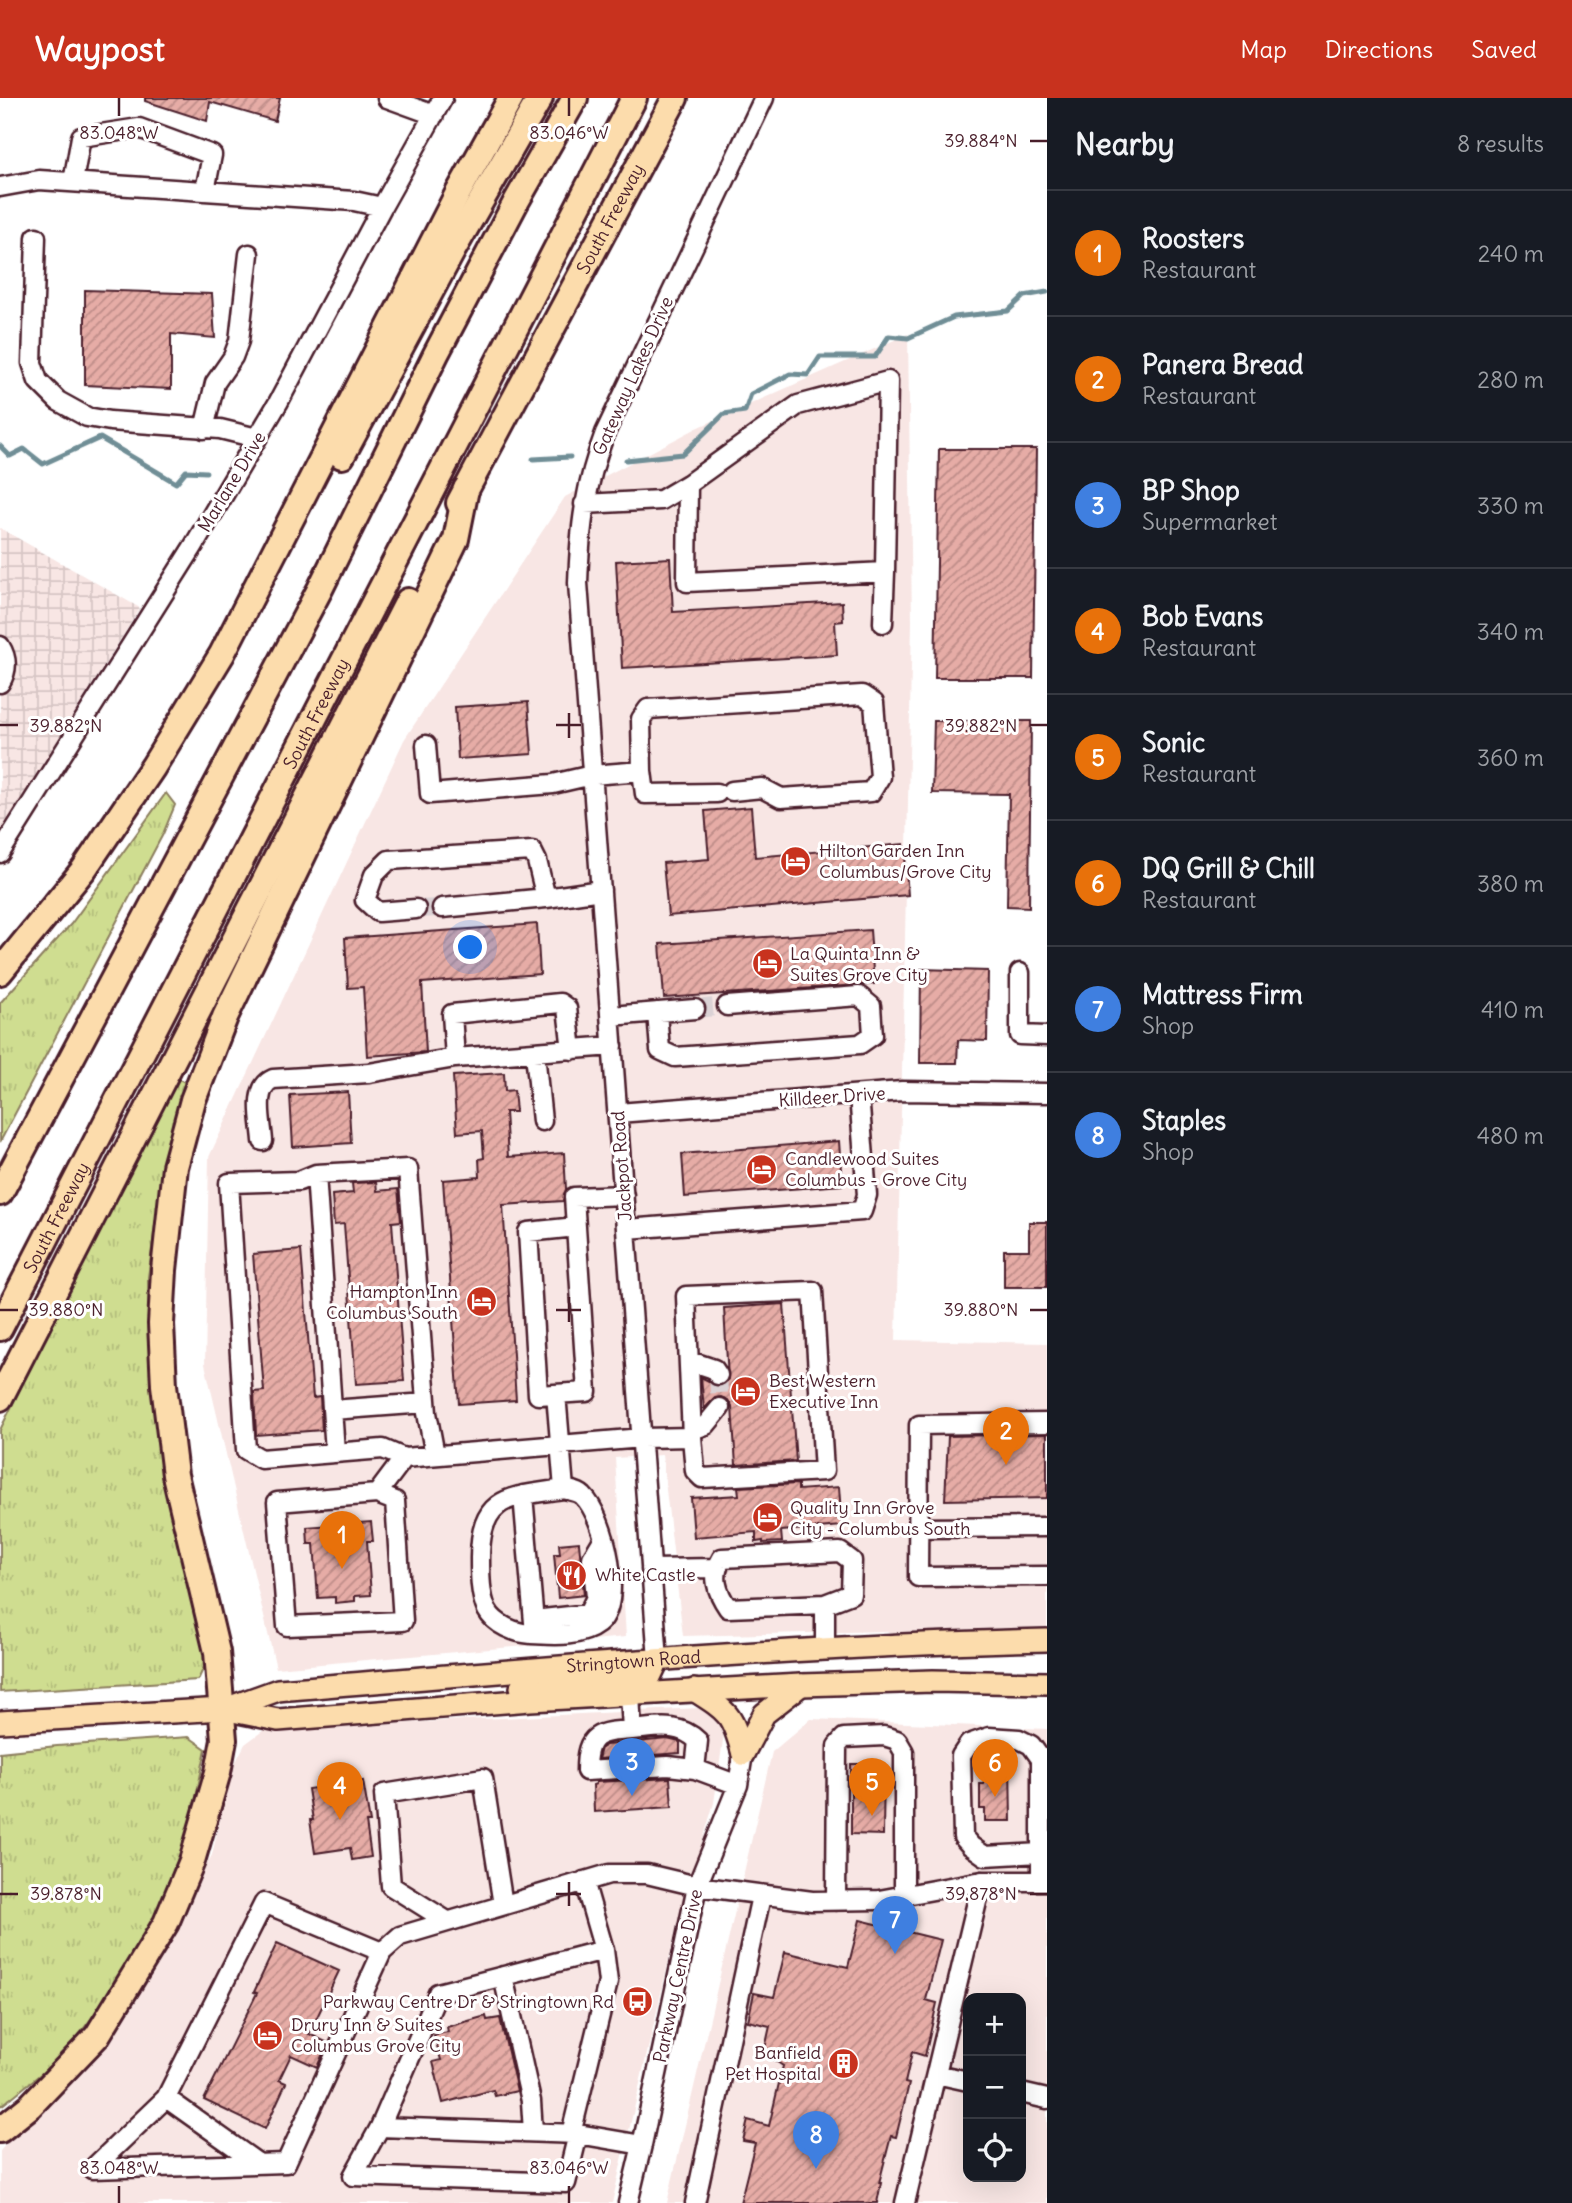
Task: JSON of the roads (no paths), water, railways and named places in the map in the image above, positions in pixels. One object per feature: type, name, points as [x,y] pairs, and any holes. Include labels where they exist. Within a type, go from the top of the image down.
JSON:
[{"type":"highway","points":[[0,972],[84,869],[153,767],[222,654],[452,205],[511,98]]},
{"type":"highway","points":[[222,654],[256,614],[453,250],[540,98]]},
{"type":"highway","points":[[0,1193],[320,589],[436,354],[516,202],[575,98]]},
{"type":"highway","name":"South Freeway","points":[[0,1328],[634,98]]},
{"type":"highway","name":"South Freeway","points":[[0,1398],[318,773],[675,98]]},
{"type":"highway","points":[[0,2130],[30,2106],[97,2036],[166,1923],[192,1861],[218,1772],[224,1740],[217,1652],[175,1475],[164,1385],[162,1311],[176,1167],[193,1100],[225,1017],[456,539],[466,489]]},
{"type":"main road","name":"Stringtown Road","points":[[223,1709],[278,1690],[658,1660],[964,1642],[1047,1640]]},
{"type":"main road","points":[[418,1709],[449,1692],[650,1677],[658,1660]]},
{"type":"main road","name":"Stringtown Road","points":[[0,1722],[223,1709],[278,1720],[694,1690],[933,1681],[1047,1683]]},
{"type":"main road","points":[[743,1754],[764,1714],[801,1685]]},
{"type":"main road","points":[[694,1690],[729,1714],[735,1723],[743,1754]]},
{"type":"street","points":[[387,98],[434,115]]},
{"type":"street","name":"Marlane Drive","points":[[0,853],[193,547],[257,438],[443,98]]},
{"type":"street","name":"Gateway Lakes Drive","points":[[585,672],[578,583],[579,541],[591,471],[605,433],[764,98]]},
{"type":"street","points":[[73,182],[81,137],[139,128],[212,155],[205,191]]},
{"type":"street","points":[[0,187],[39,180],[354,201],[382,206]]},
{"type":"street","points":[[36,237],[32,363],[38,382],[58,401],[87,417],[220,429],[257,438]]},
{"type":"street","points":[[204,429],[215,383],[233,357],[239,341],[249,254]]},
{"type":"street","points":[[584,504],[661,500],[688,484],[798,405],[888,381],[883,623]]},
{"type":"street","points":[[688,484],[687,582],[885,572]]},
{"type":"street","points":[[0,646],[7,658],[0,683]]},
{"type":"street","name":"Jackpot Road","points":[[585,672],[658,1660]]},
{"type":"street","points":[[862,695],[874,703],[880,777],[871,792],[781,798],[762,788],[645,794],[642,771],[641,719],[648,709],[862,695]]},
{"type":"street","points":[[426,745],[430,794],[553,785],[592,775],[642,771]]},
{"type":"street","points":[[416,909],[379,912],[365,900],[374,875],[389,860],[532,851],[546,898]]},
{"type":"street","points":[[442,908],[601,890]]},
{"type":"street","points":[[1020,973],[1020,1035],[1047,1036]]},
{"type":"street","points":[[657,1012],[660,1050],[675,1057],[860,1044],[873,1035],[871,1006],[859,996],[727,1006]]},
{"type":"street","points":[[455,1058],[452,1014],[560,1003],[567,1008],[572,1050]]},
{"type":"street","points":[[611,1016],[695,1009]]},
{"type":"street","points":[[263,1141],[260,1091],[265,1082],[273,1079],[369,1073],[455,1058],[613,1046]]},
{"type":"street","points":[[535,1053],[542,1121]]},
{"type":"street","name":"Killdeer Drive","points":[[618,1113],[859,1095],[964,1091],[1047,1093]]},
{"type":"street","points":[[627,1229],[862,1211],[866,1195],[859,1095]]},
{"type":"street","points":[[435,1455],[426,1403],[408,1168],[316,1174],[299,1181],[229,1184],[246,1450],[261,1459],[383,1449],[404,1458],[692,1433],[706,1425],[720,1408]]},
{"type":"street","points":[[316,1174],[335,1452]]},
{"type":"street","points":[[576,1227],[528,1232],[538,1395],[587,1392],[576,1227],[574,1197],[624,1195]]},
{"type":"street","points":[[813,1291],[824,1471],[702,1478],[695,1471],[690,1361],[686,1296],[813,1291]]},
{"type":"street","points":[[690,1361],[714,1369],[718,1375]]},
{"type":"street","points":[[556,1394],[564,1489]]},
{"type":"street","points":[[332,1410],[426,1403]]},
{"type":"street","points":[[1047,1423],[919,1425],[918,1577],[1047,1576]]},
{"type":"street","points":[[377,1494],[395,1501],[402,1621],[287,1626],[277,1502],[377,1494],[404,1458]]},
{"type":"street","points":[[564,1489],[581,1493],[592,1506],[602,1527],[611,1598],[607,1612],[600,1623],[587,1631],[557,1636],[534,1627],[521,1634],[492,1621],[484,1604],[480,1570],[483,1524],[494,1507],[513,1497],[564,1489]]},
{"type":"street","points":[[523,1495],[534,1627]]},
{"type":"street","points":[[918,1528],[1047,1527]]},
{"type":"street","points":[[840,1552],[852,1560],[851,1594],[825,1604],[728,1608],[718,1593],[717,1567],[723,1558],[840,1552]]},
{"type":"street","points":[[651,1569],[717,1567]]},
{"type":"street","points":[[825,1604],[825,1650]]},
{"type":"street","points":[[630,1694],[632,1730]]},
{"type":"street","points":[[695,1769],[698,1741],[690,1732],[679,1728],[604,1732],[592,1739],[586,1752],[586,1771],[668,1766],[695,1769],[738,1784]]},
{"type":"street","points":[[836,1901],[836,1746],[844,1738],[884,1736],[897,1740],[904,1752],[904,1895]]},
{"type":"street","points":[[382,1952],[264,1902],[166,2098],[92,2169],[286,2163],[382,1952],[400,1936],[447,1921],[609,1874],[647,1874],[697,1886],[812,1901],[879,1900],[982,1881],[1044,1881],[1041,1853],[1041,1759],[1031,1745],[1019,1739],[989,1738],[969,1744],[961,1756],[963,1837],[985,1856],[1041,1853]]},
{"type":"street","name":"Parkway Centre Drive","points":[[628,2203],[697,1886],[738,1784],[743,1754]]},
{"type":"street","points":[[447,1921],[391,1886],[384,1794],[483,1778],[503,1905]]},
{"type":"street","points":[[584,1881],[604,1950],[608,1982],[566,2183],[354,2176],[380,2127],[438,1993],[604,1950]]},
{"type":"street","points":[[905,2203],[982,1881]]},
{"type":"street","points":[[695,2203],[761,1896]]},
{"type":"street","points":[[503,1976],[531,2101],[533,2132]]},
{"type":"street","points":[[936,2074],[963,2080]]},
{"type":"street","points":[[1026,2094],[1047,2099]]},
{"type":"street","points":[[166,2098],[259,2164]]},
{"type":"street","points":[[380,2127],[575,2134],[642,2145]]},
{"type":"waterway","points":[[626,460],[683,454],[724,414],[745,411],[751,394],[790,374],[808,375],[820,357],[875,357],[889,336],[908,338],[954,317],[1008,311],[1024,296],[1047,292]]},
{"type":"waterway","points":[[0,446],[10,456],[24,449],[43,464],[100,438],[176,483],[186,471],[206,472]]},
{"type":"waterway","points":[[533,459],[570,457]]},
{"type":"tunnel","points":[[416,909],[442,908]]},
{"type":"tunnel","points":[[695,1009],[727,1006]]},
{"type":"tunnel","points":[[718,1375],[720,1408]]},
{"type":"place","name":"Hilton Garden Inn Columbus/Grove City","points":[[796,861]]},
{"type":"place","name":"La Quinta Inn & Suites Grove City","points":[[767,964]]},
{"type":"place","name":"Candlewood Suites Columbus - Grove City","points":[[762,1169]]},
{"type":"place","name":"Hampton Inn Columbus South","points":[[481,1302]]},
{"type":"place","name":"Best Western Executive Inn","points":[[746,1391]]},
{"type":"place","name":"Panera Bread","points":[[1006,1465]]},
{"type":"place","name":"Quality Inn Grove City - Columbus South","points":[[767,1518]]},
{"type":"place","name":"Roosters","points":[[342,1569]]},
{"type":"place","name":"White Castle","points":[[572,1575]]},
{"type":"place","name":"BP Shop","points":[[632,1796]]},
{"type":"place","name":"DQ Grill & Chill","points":[[995,1797]]},
{"type":"place","name":"Sonic","points":[[872,1816]]},
{"type":"place","name":"Bob Evans","points":[[340,1820]]},
{"type":"place","name":"Mattress Firm","points":[[895,1954]]},
{"type":"place","name":"Parkway Centre Dr & Stringtown Rd","points":[[637,2002]]},
{"type":"place","name":"Drury Inn & Suites Columbus Grove City","points":[[268,2035]]},
{"type":"place","name":"Banfield Pet Hospital","points":[[844,2063]]},
{"type":"place","name":"Staples","points":[[816,2169]]}]
